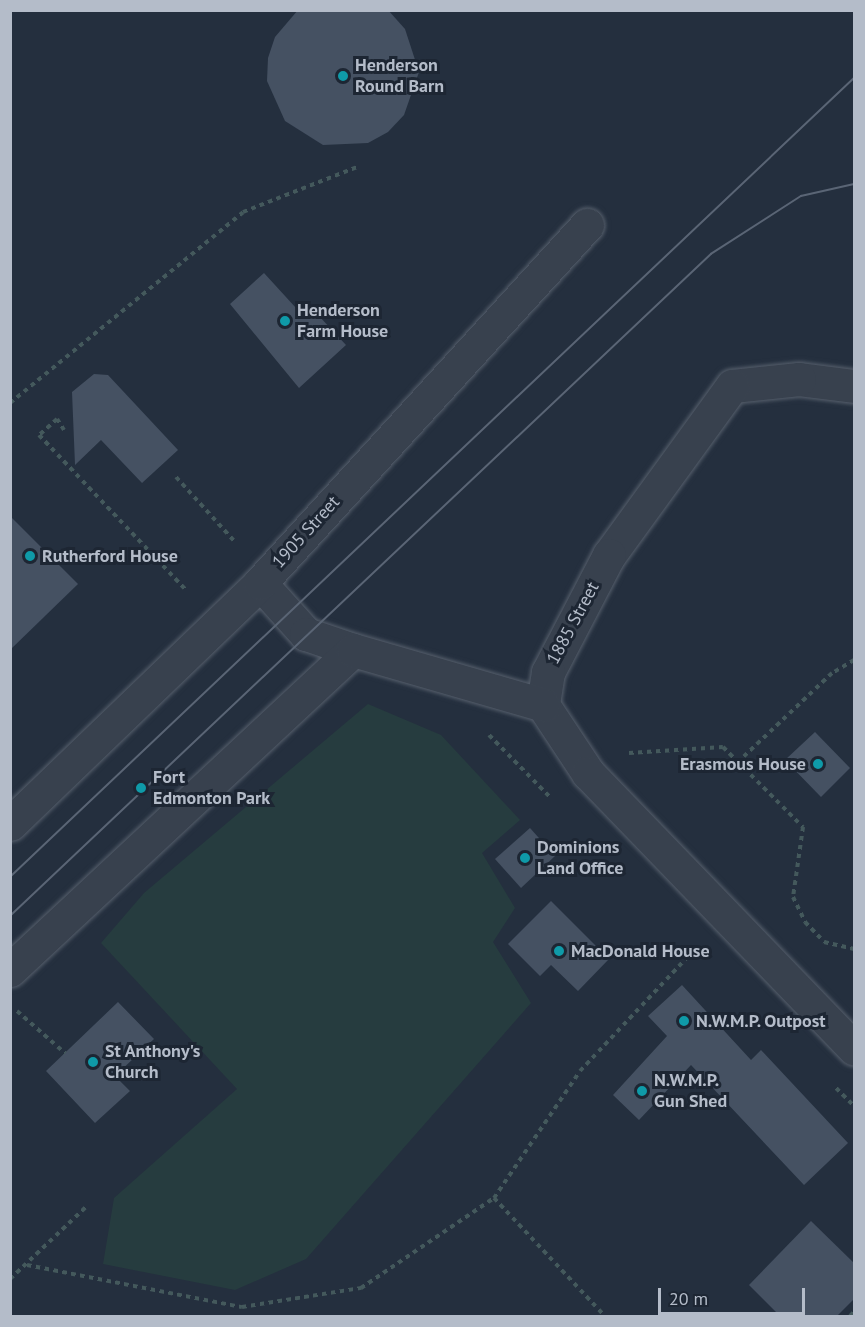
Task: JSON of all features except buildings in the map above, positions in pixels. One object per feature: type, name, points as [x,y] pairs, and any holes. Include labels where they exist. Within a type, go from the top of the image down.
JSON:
[{"type":"street","name":"1905 Street","points":[[10,824],[260,583],[587,225]]},
{"type":"street","name":"1885 Street","points":[[543,705],[548,672],[609,555],[732,387],[800,379],[855,386]]},
{"type":"street","points":[[260,583],[306,634],[353,650],[543,705],[575,757],[855,1048]]},
{"type":"street","points":[[10,970],[353,650]]},
{"type":"path","points":[[10,403],[243,212],[357,167]]},
{"type":"path","points":[[64,430],[57,419],[39,435],[184,590]]},
{"type":"path","points":[[176,477],[236,543]]},
{"type":"path","points":[[855,660],[832,673],[738,762],[802,827],[793,897],[805,922],[824,942],[855,949]]},
{"type":"path","points":[[483,729],[557,805]]},
{"type":"path","points":[[575,757],[723,747],[736,760]]},
{"type":"path","points":[[689,938],[706,955]]},
{"type":"path","points":[[27,1265],[242,1307],[361,1288],[494,1198],[580,1071],[697,947]]},
{"type":"path","points":[[10,1008],[65,1053]]},
{"type":"path","points":[[830,1081],[855,1106]]},
{"type":"path","points":[[494,1198],[605,1317]]},
{"type":"path","points":[[10,1279],[86,1207]]},
{"type":"path","points":[[850,1317],[855,1312]]},
{"type":"green space","points":[[368,704],[441,735],[520,820],[482,853],[515,908],[493,942],[531,1003],[306,1259],[235,1290],[103,1264],[114,1198],[237,1089],[101,943],[144,893]]},
{"type":"tram line","points":[[10,877],[854,78]]},
{"type":"tram line","points":[[10,916],[711,254],[801,196],[854,184]]},
{"type":"place","name":"Henderson Round Barn","points":[[343,76]]},
{"type":"place","name":"Henderson Farm House","points":[[285,321]]},
{"type":"place","name":"Rutherford House","points":[[30,556]]},
{"type":"place","name":"Erasmous House","points":[[818,764]]},
{"type":"place","name":"Fort Edmonton Park","points":[[141,788]]},
{"type":"place","name":"Dominions Land Office","points":[[525,858]]},
{"type":"place","name":"MacDonald House","points":[[559,951]]},
{"type":"place","name":"N.W.M.P. Outpost","points":[[684,1021]]},
{"type":"place","name":"St Anthony's Church","points":[[93,1062]]},
{"type":"place","name":"N.W.M.P. Gun Shed","points":[[642,1091]]}]
